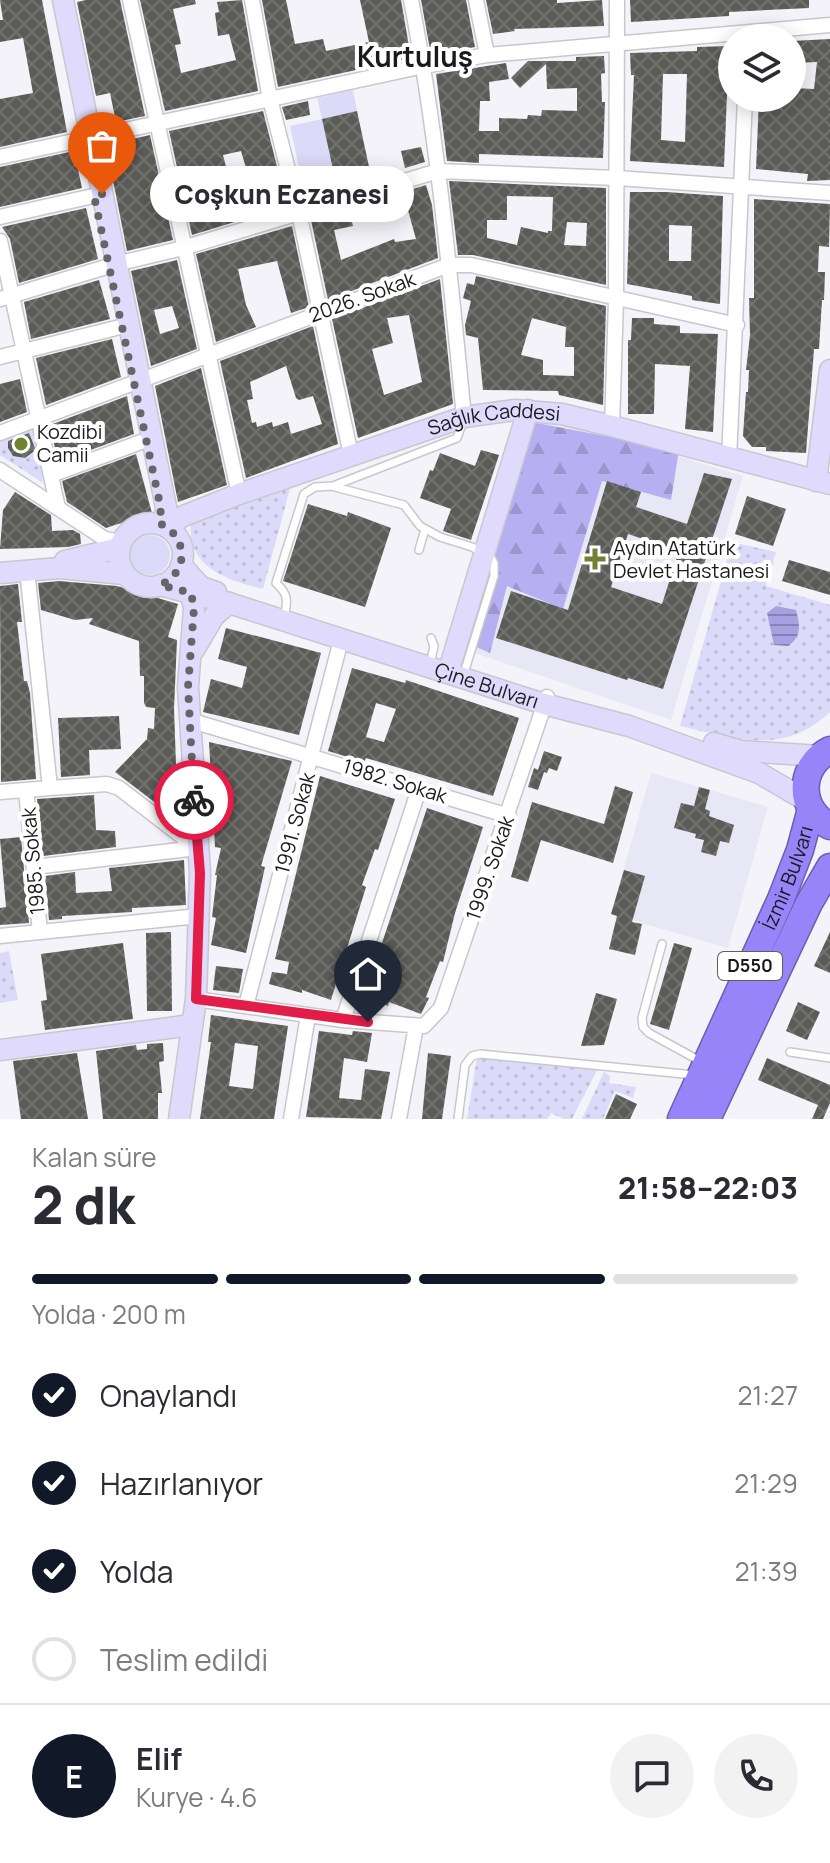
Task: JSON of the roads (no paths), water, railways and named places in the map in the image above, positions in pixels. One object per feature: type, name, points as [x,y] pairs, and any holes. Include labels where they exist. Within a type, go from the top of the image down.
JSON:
[{"type":"highway","name":"D550","points":[[816,812],[805,786],[808,772],[827,750]]},
{"type":"highway","name":"İzmir Bulvarı","points":[[681,1119],[781,899],[816,812]]},
{"type":"highway","name":"İzmir Bulvarı","points":[[707,1119],[809,903],[830,867]]},
{"type":"main road","points":[[55,0],[166,507],[164,526]]},
{"type":"main road","points":[[63,0],[86,139]]},
{"type":"main road","points":[[823,482],[830,370]]},
{"type":"main road","points":[[448,667],[528,410]]},
{"type":"main road","name":"Sağlık Caddesi","points":[[164,526],[239,494],[464,417],[528,410],[562,414],[612,426],[823,482]]},
{"type":"main road","points":[[145,523],[164,526],[179,540],[183,550],[181,565],[173,578],[160,585],[143,586],[125,574],[59,568],[0,570],[81,558],[120,545],[135,527],[145,523]]},
{"type":"main road","points":[[120,545],[120,564],[125,574]]},
{"type":"main road","name":"Çine Bulvarı","points":[[181,565],[201,587],[629,726],[759,773],[816,812]]},
{"type":"main road","name":"Çine Bulvarı","points":[[160,585],[229,603],[341,640],[448,667]]},
{"type":"main road","points":[[179,1119],[196,999],[200,873],[189,720],[188,687],[194,608],[191,593]]},
{"type":"main road","points":[[191,654],[214,616],[229,603]]},
{"type":"main road","name":"Çine Bulvarı","points":[[546,700],[618,710],[741,751],[827,750]]},
{"type":"main road","points":[[0,1050],[192,1025]]},
{"type":"street","points":[[130,0],[239,494]]},
{"type":"street","points":[[252,0],[270,99],[299,213],[351,455]]},
{"type":"street","points":[[411,0],[424,66],[438,171],[464,417]]},
{"type":"street","points":[[476,0],[487,55]]},
{"type":"street","points":[[612,426],[616,300],[617,0]]},
{"type":"street","points":[[806,28],[830,25]]},
{"type":"street","points":[[0,157],[487,55],[618,42],[718,37]]},
{"type":"street","points":[[729,459],[745,112]]},
{"type":"street","points":[[6,298],[438,171],[617,178],[830,193]]},
{"type":"street","points":[[0,217],[98,195]]},
{"type":"street","points":[[0,241],[6,298],[24,351],[58,508]]},
{"type":"street","name":"2026. Sokak","points":[[0,433],[449,265],[471,265],[737,325]]},
{"type":"street","points":[[0,357],[124,326]]},
{"type":"street","points":[[51,475],[150,439]]},
{"type":"street","points":[[0,470],[105,539],[120,545]]},
{"type":"street","points":[[27,570],[50,788]]},
{"type":"street","name":"1991. Sokak","points":[[246,1006],[341,640]]},
{"type":"street","name":"1999. Sokak","points":[[420,1026],[441,1008],[509,816],[546,700]]},
{"type":"street","name":"1982. Sokak","points":[[189,720],[509,816]]},
{"type":"street","points":[[0,792],[107,784],[119,788],[197,848]]},
{"type":"street","points":[[343,1020],[419,789]]},
{"type":"street","name":"1985. Sokak","points":[[26,790],[40,932]]},
{"type":"street","points":[[34,867],[197,848]]},
{"type":"street","points":[[0,936],[199,916]]},
{"type":"street","points":[[196,999],[343,1020],[420,1026],[399,1119]]},
{"type":"street","points":[[291,1119],[308,1015]]},
{"type":"lane","points":[[285,613],[288,599],[276,583],[304,494],[315,487],[333,486],[457,438],[464,417]]},
{"type":"lane","points":[[333,486],[404,505],[425,529],[484,553]]},
{"type":"lane","points":[[419,550],[425,529]]},
{"type":"lane","points":[[431,638],[448,667]]},
{"type":"lane","points":[[662,944],[642,1018],[643,1027],[703,1070]]},
{"type":"lane","points":[[790,1052],[830,1058]]},
{"type":"lane","points":[[458,1119],[465,1065],[472,1056],[480,1054],[703,1070]]},
{"type":"place","name":"Coşkun Eczanesi","points":[[102,194]]},
{"type":"place","name":"Kozdibi Camii","points":[[21,444]]},
{"type":"place","name":"Aydın Atatürk Devlet Hastanesi","points":[[595,559]]},
{"type":"district","name":"Kurtuluş","points":[[415,57]]}]
